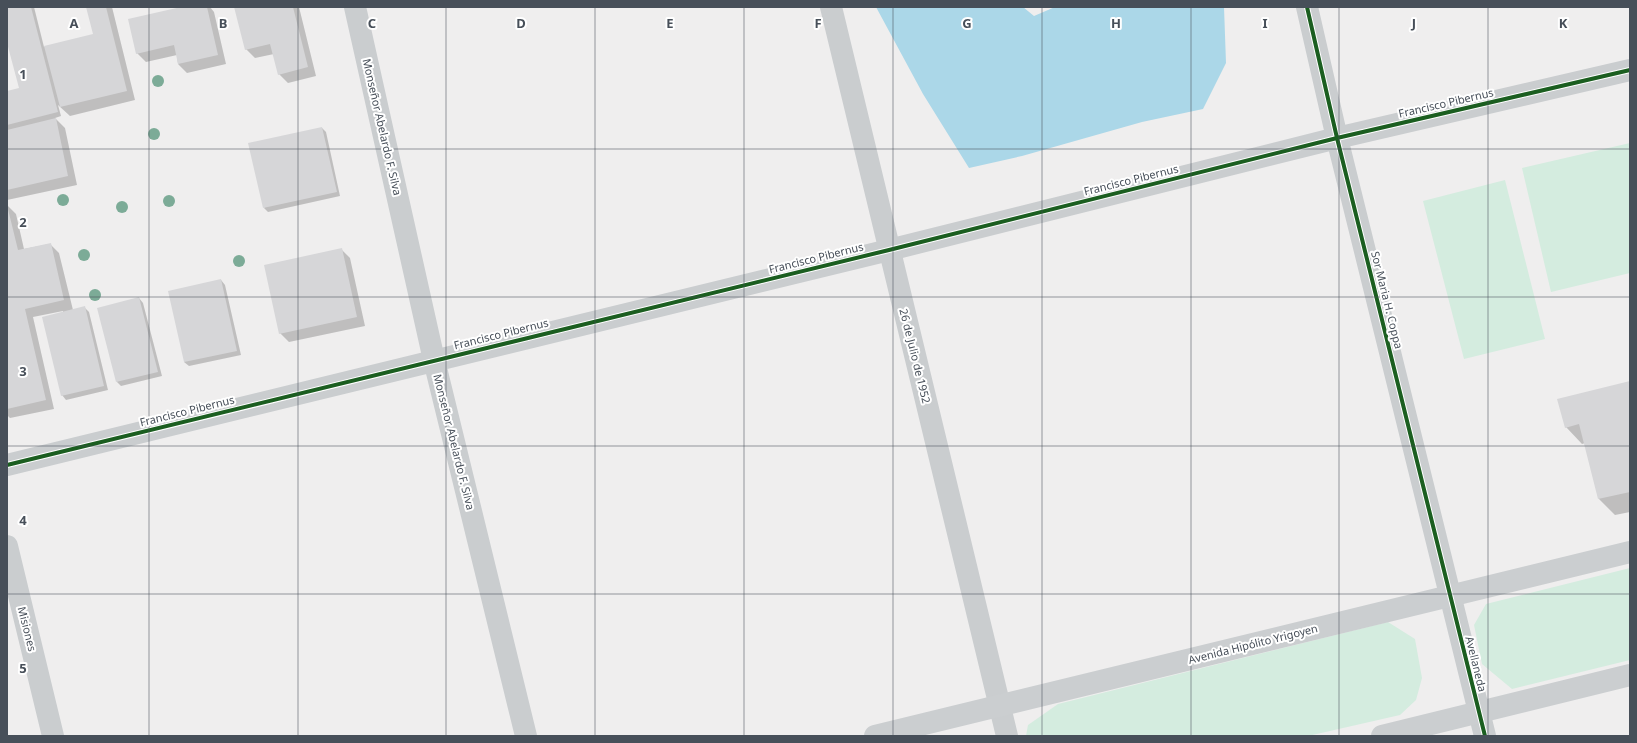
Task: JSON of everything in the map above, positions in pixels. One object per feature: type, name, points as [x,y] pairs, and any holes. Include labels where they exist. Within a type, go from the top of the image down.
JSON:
[{"type":"main road","name":"Avenida Hipólito Yrigoyen","points":[[875,736],[1630,552]]},
{"type":"main road","points":[[1382,736],[1630,675]]},
{"type":"street","name":"Monseñor Abelardo F. Silva","points":[[355,7],[434,360],[526,736]]},
{"type":"street","name":"26 de Julio de 1952","points":[[831,7],[1007,736]]},
{"type":"street","name":"Sor Maria H. Coppa","points":[[1307,7],[1337,138],[1451,596]]},
{"type":"street","name":"Francisco Pibernus","points":[[7,465],[889,250],[1337,138],[1630,70]]},
{"type":"street","name":"Misiones","points":[[7,546],[53,736]]},
{"type":"street","name":"Avellaneda","points":[[1451,596],[1485,736]]},
{"type":"green space","points":[[1630,143],[1630,273],[1551,292],[1522,168]]},
{"type":"green space","points":[[1505,180],[1545,339],[1464,359],[1423,201]]},
{"type":"green space","points":[[1630,568],[1630,660],[1512,689],[1482,664],[1474,625],[1486,604]]},
{"type":"green space","points":[[1388,622],[1415,639],[1422,678],[1416,700],[1400,715],[1308,736],[1026,736],[1028,725],[1058,704]]},
{"type":"water","points":[[876,7],[1023,7],[1034,16],[1055,7],[1224,7],[1226,63],[1203,109],[1142,122],[1022,156],[969,168],[923,94]]},
{"type":"building","points":[[7,7],[31,7],[58,112],[7,125],[7,91],[19,88],[7,43]]},
{"type":"building","points":[[86,7],[106,7],[127,91],[60,107],[44,46],[93,34]]},
{"type":"building","points":[[181,7],[207,7],[218,55],[178,64],[174,45],[136,54],[128,19]]},
{"type":"building","points":[[234,7],[293,7],[308,67],[278,75],[270,44],[245,50]]},
{"type":"building","points":[[56,118],[68,176],[7,190],[7,130]]},
{"type":"building","points":[[322,127],[337,192],[263,208],[248,143]]},
{"type":"building","points":[[7,205],[18,250],[51,243],[64,300],[25,309],[46,400],[7,409]]},
{"type":"building","points":[[342,248],[357,317],[279,334],[264,265]]},
{"type":"building","points":[[221,279],[237,351],[184,362],[168,291]]},
{"type":"building","points":[[139,297],[158,372],[116,382],[97,308]]},
{"type":"building","points":[[85,306],[104,386],[61,396],[42,317]]},
{"type":"building","points":[[1630,381],[1630,492],[1598,499],[1579,424],[1565,428],[1557,399]]},
{"type":"cycle path","points":[[1307,7],[1337,138],[1485,736]]},
{"type":"cycle path","points":[[7,465],[889,250],[1337,138],[1630,70]]}]
